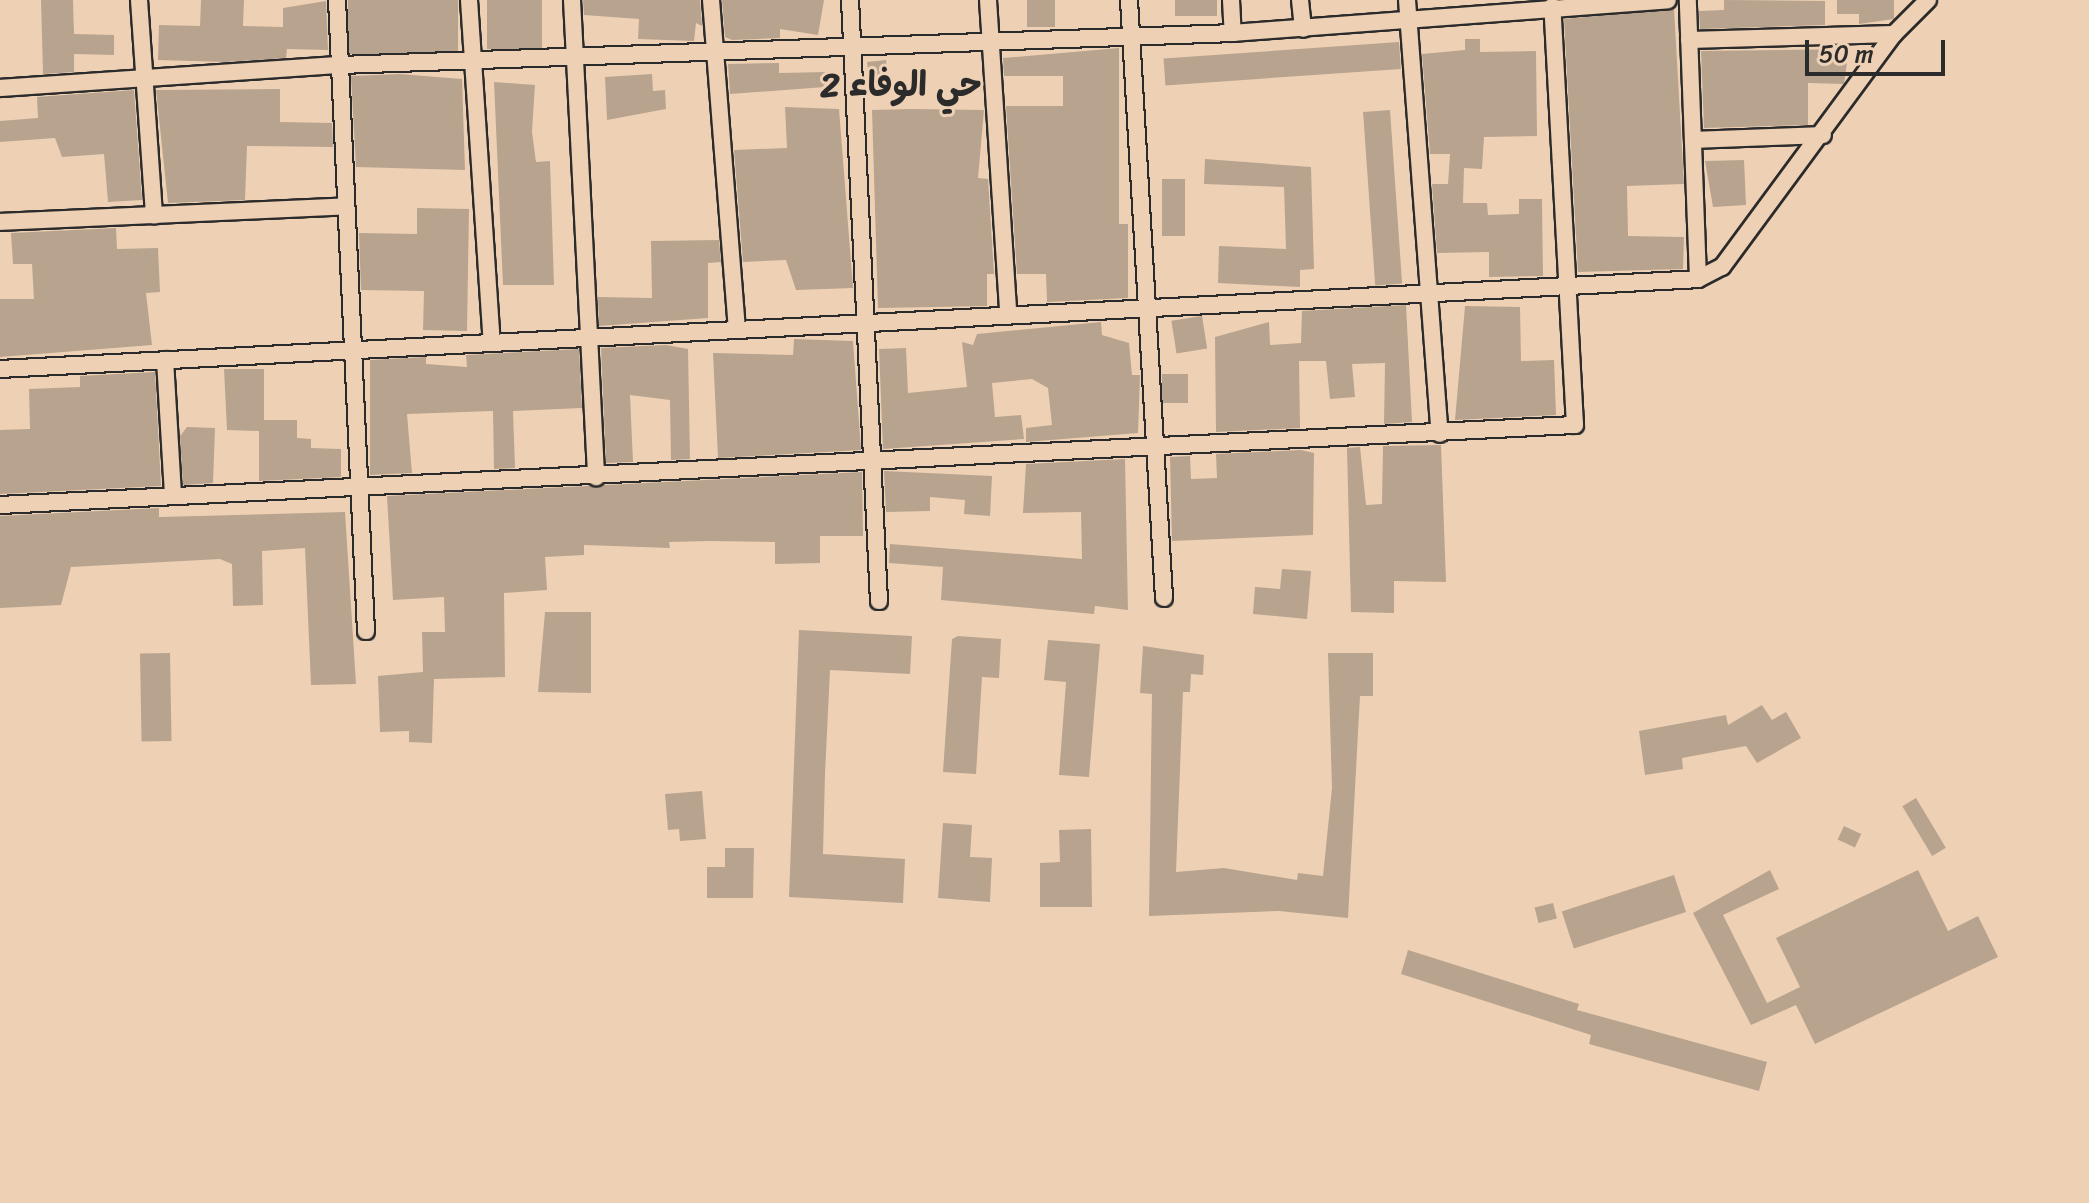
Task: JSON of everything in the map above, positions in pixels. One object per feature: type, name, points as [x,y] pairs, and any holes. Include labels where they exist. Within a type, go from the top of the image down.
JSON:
[{"type":"street","points":[[139,0],[154,215]]},
{"type":"street","points":[[337,0],[366,631]]},
{"type":"street","points":[[469,0],[492,342]]},
{"type":"street","points":[[572,0],[596,477]]},
{"type":"street","points":[[711,0],[737,328]]},
{"type":"street","points":[[850,0],[879,601]]},
{"type":"street","points":[[988,0],[1008,313]]},
{"type":"street","points":[[1129,0],[1129,36],[1150,305],[1164,598]]},
{"type":"street","points":[[1231,0],[1233,33]]},
{"type":"street","points":[[1300,0],[1303,29]]},
{"type":"street","points":[[1407,0],[1440,434]]},
{"type":"street","points":[[0,88],[473,59],[1233,33],[1668,0]]},
{"type":"street","points":[[1688,0],[1698,279]]},
{"type":"street","points":[[0,369],[1430,290],[1698,279],[1722,267],[1823,135],[1894,34],[1928,0]]},
{"type":"street","points":[[0,505],[872,465],[1158,443],[1440,434],[1575,425],[1552,7]]},
{"type":"street","points":[[1689,40],[1894,34]]},
{"type":"street","points":[[1693,140],[1823,135]]},
{"type":"street","points":[[0,222],[346,206]]},
{"type":"street","points":[[165,360],[173,495]]},
{"type":"building","points":[[41,0],[73,0],[74,34],[114,35],[114,55],[74,54],[74,72],[43,74]]},
{"type":"building","points":[[201,0],[244,0],[243,26],[283,27],[283,8],[326,1],[328,50],[287,49],[286,58],[226,62],[158,60],[159,25],[200,26]]},
{"type":"building","points":[[348,0],[458,0],[458,54],[348,54]]},
{"type":"building","points":[[487,0],[542,0],[542,49],[487,49]]},
{"type":"building","points":[[583,0],[700,0],[702,26],[696,23],[694,41],[638,39],[639,19],[584,15]]},
{"type":"building","points":[[722,0],[824,0],[818,35],[780,29],[780,38],[732,40],[725,37]]},
{"type":"building","points":[[1027,0],[1055,0],[1055,27],[1027,27]]},
{"type":"building","points":[[1175,0],[1217,0],[1217,16],[1175,16]]},
{"type":"building","points":[[1724,0],[1825,1],[1825,25],[1700,29],[1699,11],[1724,10]]},
{"type":"building","points":[[1837,0],[1894,0],[1894,19],[1859,24],[1859,14],[1837,14]]},
{"type":"building","points":[[1674,9],[1684,184],[1627,186],[1628,236],[1684,237],[1683,269],[1578,272],[1564,19]]},
{"type":"building","points":[[1465,39],[1480,39],[1480,52],[1536,51],[1537,136],[1484,137],[1482,169],[1464,168],[1463,203],[1487,203],[1488,215],[1519,214],[1519,199],[1542,199],[1543,276],[1489,277],[1489,252],[1437,253],[1432,184],[1448,184],[1450,154],[1430,154],[1422,54],[1465,50]]},
{"type":"building","points":[[1399,42],[1401,69],[1165,85],[1164,58]]},
{"type":"building","points":[[1119,48],[1119,224],[1128,224],[1128,298],[1047,302],[1046,274],[1017,274],[1006,106],[1063,106],[1063,76],[1004,76],[1003,58]]},
{"type":"building","points":[[1849,49],[1844,84],[1808,83],[1808,125],[1704,128],[1701,51]]},
{"type":"building","points":[[886,60],[888,80],[869,82],[867,62]]},
{"type":"building","points":[[779,63],[779,73],[827,72],[838,86],[730,94],[728,64]]},
{"type":"building","points":[[400,74],[462,79],[465,170],[356,167],[351,76]]},
{"type":"building","points":[[652,74],[653,91],[665,90],[666,109],[607,120],[605,77]]},
{"type":"building","points":[[494,82],[535,85],[532,132],[536,162],[550,161],[554,285],[503,285]]},
{"type":"building","points":[[280,89],[280,122],[332,123],[333,147],[247,146],[245,200],[168,203],[156,90]]},
{"type":"building","points":[[134,90],[142,200],[108,202],[104,154],[62,157],[55,138],[0,142],[0,121],[38,118],[37,97]]},
{"type":"building","points":[[785,107],[839,109],[853,288],[796,290],[786,260],[743,262],[734,150],[787,148]]},
{"type":"building","points":[[872,110],[984,110],[978,178],[988,179],[994,274],[987,274],[987,306],[878,308]]},
{"type":"building","points":[[1390,110],[1402,284],[1375,285],[1363,112]]},
{"type":"building","points":[[1205,159],[1311,167],[1314,269],[1300,270],[1300,287],[1218,283],[1219,246],[1286,249],[1284,187],[1204,184]]},
{"type":"building","points":[[1744,160],[1746,205],[1713,207],[1705,161]]},
{"type":"building","points":[[1162,179],[1185,179],[1185,236],[1162,236]]},
{"type":"building","points":[[417,208],[469,209],[467,331],[423,330],[424,291],[361,290],[359,233],[417,234]]},
{"type":"building","points":[[116,228],[117,249],[158,248],[160,292],[146,293],[152,345],[0,357],[0,299],[34,299],[32,264],[13,264],[11,233]]},
{"type":"building","points":[[719,240],[721,262],[708,263],[708,318],[599,326],[598,297],[652,298],[651,241]]},
{"type":"building","points":[[1406,305],[1412,422],[1384,424],[1385,363],[1352,364],[1355,397],[1330,399],[1326,361],[1299,361],[1300,428],[1216,432],[1215,337],[1269,322],[1270,345],[1301,343],[1302,311]]},
{"type":"building","points":[[1465,306],[1520,307],[1521,361],[1554,360],[1556,415],[1455,420]]},
{"type":"building","points":[[1202,316],[1207,349],[1177,353],[1171,321]]},
{"type":"building","points":[[1101,322],[1102,335],[1129,343],[1132,375],[1140,375],[1138,433],[1026,442],[1026,428],[1052,425],[1048,388],[1032,379],[992,383],[995,417],[1021,415],[1024,439],[883,449],[879,349],[906,348],[908,393],[967,387],[962,342],[973,345],[977,334]]},
{"type":"building","points":[[794,339],[853,341],[861,450],[718,458],[713,353],[793,355]]},
{"type":"building","points":[[666,345],[688,349],[690,459],[671,460],[670,400],[630,395],[633,462],[606,463],[601,348]]},
{"type":"building","points":[[579,349],[582,408],[513,411],[515,468],[494,469],[493,411],[407,414],[412,473],[370,475],[370,360],[426,357],[426,364],[467,367],[466,355]]},
{"type":"building","points":[[224,369],[264,369],[264,420],[297,420],[297,438],[311,439],[311,448],[341,449],[341,477],[259,481],[259,431],[227,430]]},
{"type":"building","points":[[155,372],[161,486],[0,494],[0,430],[30,429],[29,389],[80,387],[80,376]]},
{"type":"building","points":[[1162,374],[1188,374],[1188,403],[1162,403]]},
{"type":"building","points":[[187,427],[215,428],[213,483],[183,485],[180,436]]},
{"type":"building","points":[[1441,445],[1446,582],[1394,581],[1394,613],[1351,612],[1347,448],[1360,447],[1366,505],[1382,504],[1383,446]]},
{"type":"building","points":[[1301,450],[1314,453],[1313,535],[1172,541],[1170,457],[1190,456],[1191,479],[1217,478],[1216,454]]},
{"type":"building","points":[[1125,459],[1128,610],[1095,606],[1094,614],[941,600],[943,567],[889,563],[890,544],[1082,559],[1081,512],[1023,513],[1026,464]]},
{"type":"building","points":[[884,471],[992,476],[990,516],[964,514],[965,500],[930,497],[930,511],[886,512]]},
{"type":"building","points":[[862,472],[863,536],[820,536],[820,563],[775,564],[775,542],[669,542],[670,548],[584,545],[584,555],[545,557],[547,590],[504,593],[505,677],[434,679],[432,743],[409,742],[409,731],[380,732],[378,676],[423,672],[422,632],[445,632],[444,597],[393,600],[387,496]]},
{"type":"building","points":[[159,508],[159,517],[345,512],[356,684],[311,685],[305,548],[262,551],[263,605],[233,606],[232,564],[220,559],[71,567],[61,605],[0,608],[0,516]]},
{"type":"building","points":[[1282,569],[1311,571],[1307,619],[1253,614],[1255,587],[1280,589]]},
{"type":"building","points":[[545,612],[591,612],[591,693],[538,692]]},
{"type":"building","points":[[799,630],[912,636],[910,674],[830,670],[825,774],[823,854],[905,859],[903,903],[789,897]]},
{"type":"building","points":[[958,636],[1001,639],[999,678],[982,677],[976,774],[943,772],[952,639]]},
{"type":"building","points":[[1048,640],[1100,644],[1089,777],[1059,775],[1066,682],[1044,680]]},
{"type":"building","points":[[1143,646],[1204,655],[1203,675],[1191,674],[1190,692],[1183,692],[1176,872],[1224,868],[1297,880],[1298,873],[1323,876],[1332,788],[1328,653],[1373,653],[1373,696],[1360,696],[1348,918],[1279,911],[1149,916],[1152,694],[1140,693]]},
{"type":"building","points":[[170,653],[172,741],[142,742],[140,654]]},
{"type":"building","points":[[1762,705],[1772,720],[1786,712],[1801,738],[1757,763],[1746,746],[1682,758],[1683,769],[1645,775],[1639,731],[1726,715],[1728,725]]},
{"type":"building","points":[[702,791],[706,839],[680,841],[679,829],[668,830],[665,794]]},
{"type":"building","points":[[1916,798],[1946,848],[1932,856],[1902,806]]},
{"type":"building","points":[[943,823],[972,825],[970,857],[992,858],[990,902],[938,898]]},
{"type":"building","points":[[1844,826],[1861,834],[1855,848],[1838,840]]},
{"type":"building","points":[[1091,829],[1092,907],[1040,907],[1040,863],[1060,862],[1059,830]]},
{"type":"building","points":[[725,848],[754,848],[753,898],[707,898],[707,867],[725,867]]},
{"type":"building","points":[[1770,870],[1779,889],[1723,915],[1767,1003],[1800,987],[1776,938],[1918,870],[1948,931],[1978,916],[1998,957],[1815,1044],[1796,1005],[1751,1025],[1693,913]]},
{"type":"building","points":[[1674,875],[1686,912],[1574,949],[1562,911]]},
{"type":"building","points":[[1553,903],[1557,919],[1538,923],[1535,908]]},
{"type":"building","points":[[1408,950],[1579,1004],[1577,1010],[1767,1062],[1759,1091],[1589,1044],[1591,1035],[1401,974]]},
{"type":"district","name":"حي الوفاء 2","points":[[901,86]]}]
